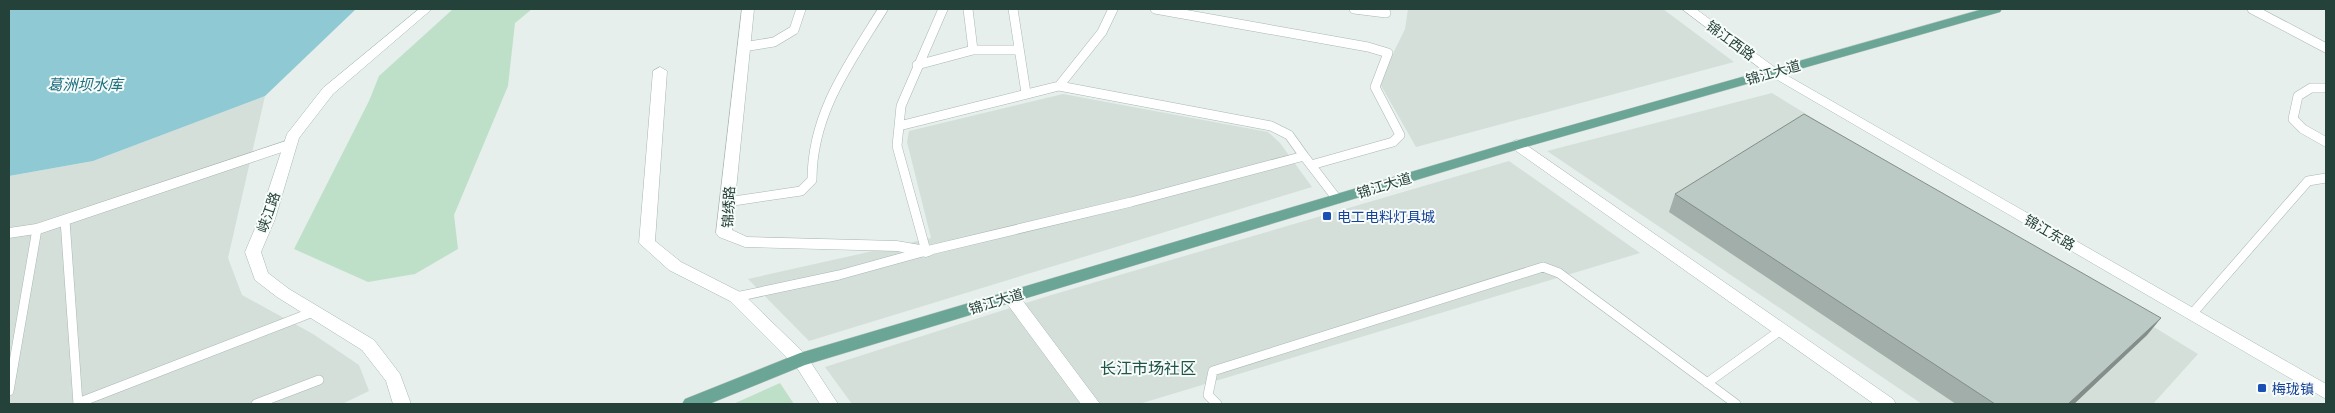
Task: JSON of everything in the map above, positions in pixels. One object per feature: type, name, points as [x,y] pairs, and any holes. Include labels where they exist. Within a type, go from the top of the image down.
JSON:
[{"type":"main road","name":"锦江大道","points":[[692,404],[800,360],[1517,145],[1989,10]]},
{"type":"street","name":"峡江路","points":[[402,404],[394,379],[368,345],[283,293],[261,276],[253,252],[267,219],[292,137],[328,91],[426,9]]},
{"type":"street","name":"锦绣路","points":[[748,9],[724,233],[745,242],[897,246],[926,251]]},
{"type":"street","name":"锦江西路","points":[[1688,9],[1774,72]]},
{"type":"street","points":[[660,71],[648,243],[675,266],[736,297],[800,360],[829,404]]},
{"type":"street","name":"锦江东路","points":[[1774,72],[2326,392]]},
{"type":"street","points":[[1517,145],[1887,404]]},
{"type":"street","points":[[9,234],[37,229],[289,146]]},
{"type":"street","points":[[1011,297],[1090,404]]},
{"type":"lane","points":[[743,47],[774,42],[794,30],[800,9]]},
{"type":"lane","points":[[727,202],[800,191],[812,180],[810,166],[818,124],[841,79],[883,9]]},
{"type":"lane","points":[[926,251],[897,146],[901,106],[917,65],[943,9]]},
{"type":"lane","points":[[968,9],[973,50]]},
{"type":"lane","points":[[1013,9],[1026,93]]},
{"type":"lane","points":[[1059,86],[1102,32],[1113,9]]},
{"type":"lane","points":[[1155,9],[1368,47],[1388,53],[1375,81],[1375,87],[1400,135],[1392,142],[1311,165]]},
{"type":"lane","points":[[1354,9],[1386,13]]},
{"type":"lane","points":[[2252,9],[2326,48]]},
{"type":"lane","points":[[917,65],[973,50],[1019,50]]},
{"type":"lane","points":[[899,126],[1059,86],[1271,126],[1289,135],[1337,199]]},
{"type":"lane","points":[[2326,88],[2311,88],[2298,96],[2293,119],[2303,129],[2326,142]]},
{"type":"lane","points":[[736,297],[839,275],[926,251],[1131,202],[1304,156]]},
{"type":"lane","points":[[2192,314],[2308,181],[2326,178]]},
{"type":"lane","points":[[65,220],[78,403],[313,312]]},
{"type":"lane","points":[[9,391],[37,229]]},
{"type":"lane","points":[[1217,404],[1208,395],[1213,371],[1543,267],[1559,273],[1736,404]]},
{"type":"lane","points":[[1707,383],[1781,330]]},
{"type":"lane","points":[[256,404],[319,380]]},
{"type":"shaded area","points":[[1408,9],[1663,9],[1734,62],[1416,147],[1379,82],[1405,29]]},
{"type":"shaded area","points":[[1772,93],[2198,354],[2153,404],[1922,404],[1547,151]]},
{"type":"shaded area","points":[[1063,94],[1268,132],[1280,143],[1312,187],[809,341],[748,279],[931,238],[907,142],[909,131]]},
{"type":"shaded area","points":[[265,96],[228,258],[242,295],[313,334],[359,365],[369,391],[342,404],[9,404],[9,176],[93,161]]},
{"type":"shaded area","points":[[1509,161],[1640,253],[1139,404],[852,404],[825,367],[1048,296]]},
{"type":"green space","points":[[453,9],[532,9],[515,23],[508,86],[454,215],[458,249],[415,274],[368,282],[294,249],[369,101],[379,76]]},
{"type":"green space","points":[[780,383],[794,404],[733,404]]},
{"type":"water","name":"葛洲坝水库","points":[[9,9],[356,9],[265,96],[93,161],[9,176]]},
{"type":"building","points":[[1804,114],[2161,318],[2068,404],[1995,404],[1675,194]]},
{"type":"place","name":"电工电料灯具城","points":[[1327,216]]},
{"type":"place","name":"梅珑镇","points":[[2262,388]]},
{"type":"district","name":"长江市场社区","points":[[1148,367]]}]
